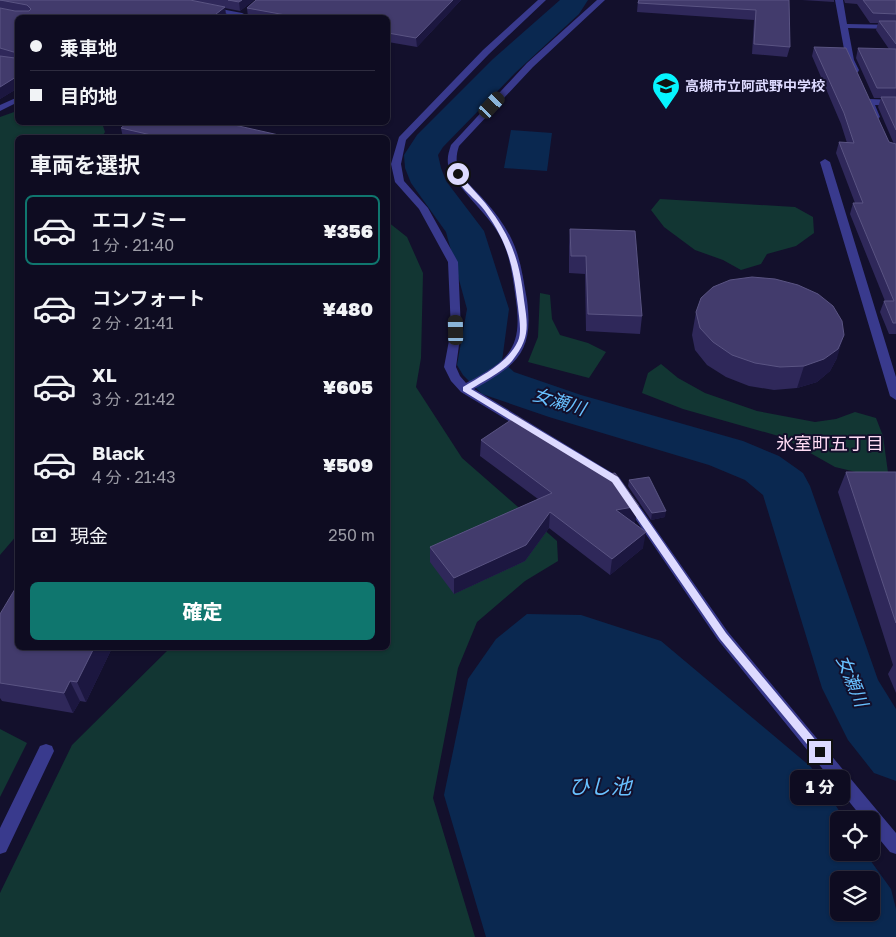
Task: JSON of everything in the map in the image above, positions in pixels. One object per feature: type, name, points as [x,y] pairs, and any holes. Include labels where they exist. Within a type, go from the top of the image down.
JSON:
[{"type":"street","points":[[542,0],[486,52],[402,139],[398,152],[396,164],[400,182],[423,208],[452,262],[456,330],[450,367],[455,378],[471,386],[615,480],[723,636],[896,846]]},
{"type":"street","points":[[471,386],[508,361],[522,341],[524,323],[517,270],[505,236],[486,208],[461,180],[451,161],[450,154],[455,144],[530,65],[601,0]]},
{"type":"street","points":[[840,0],[850,60],[858,76]]},
{"type":"street","points":[[197,6],[243,14]]},
{"type":"street","points":[[844,26],[896,26]]},
{"type":"street","points":[[880,127],[868,97],[896,103]]},
{"type":"street","points":[[0,108],[15,100]]},
{"type":"street","points":[[825,162],[896,396]]},
{"type":"street","points":[[0,846],[46,751]]},
{"type":"green space","points":[[15,112],[15,125],[103,125],[105,132],[103,135],[15,135],[15,538],[0,555],[0,117]]},
{"type":"green space","points":[[660,199],[795,207],[813,217],[814,233],[796,246],[767,254],[761,264],[741,270],[723,260],[695,250],[664,227],[651,210]]},
{"type":"green space","points":[[390,224],[407,237],[423,273],[421,358],[416,387],[462,458],[557,541],[558,561],[525,581],[477,622],[458,668],[433,798],[475,937],[0,937],[0,893],[72,745],[168,650],[390,650]]},
{"type":"green space","points":[[540,293],[550,295],[552,319],[560,335],[588,343],[606,352],[589,378],[528,362],[538,337]]},
{"type":"green space","points":[[661,364],[678,378],[705,393],[757,411],[815,422],[836,419],[855,412],[876,418],[883,436],[889,480],[835,467],[782,437],[683,409],[642,393],[648,373]]},
{"type":"green space","points":[[0,729],[27,743],[0,797]]},
{"type":"water","points":[[511,130],[552,133],[547,171],[504,168]]},
{"type":"water","name":"ひし池","points":[[527,614],[581,615],[661,641],[811,767],[839,811],[830,811],[830,861],[871,861],[878,871],[830,871],[830,921],[880,921],[880,874],[891,889],[896,909],[896,937],[486,937],[444,795],[468,679],[496,639]]},
{"type":"building","points":[[0,0],[190,0],[225,7],[215,15],[15,15],[15,52],[0,48],[0,8],[29,11],[31,9],[27,5]]},
{"type":"building","points":[[256,0],[453,0],[416,38],[390,33],[390,15],[286,15],[247,8]]},
{"type":"building","points":[[639,0],[789,0],[790,47],[754,44],[756,10],[638,3]]},
{"type":"building","points":[[863,0],[896,0],[896,14],[873,13]]},
{"type":"building","points":[[879,21],[896,21],[896,44]]},
{"type":"building","points":[[814,47],[846,48],[889,142],[896,144],[896,323],[893,323],[884,301],[894,301],[853,203],[863,203],[839,142],[854,143],[844,113]]},
{"type":"building","points":[[858,48],[896,49],[896,88],[877,88]]},
{"type":"building","points":[[0,56],[15,58],[15,78],[0,87]]},
{"type":"building","points":[[881,97],[896,97],[896,130]]},
{"type":"building","points":[[124,125],[234,125],[279,135],[151,135],[121,128]]},
{"type":"building","points":[[570,229],[635,231],[642,316],[588,314],[586,256],[571,256]]},
{"type":"building","points":[[752,277],[775,279],[798,285],[818,294],[833,306],[842,321],[844,335],[838,349],[824,359],[804,366],[780,367],[755,363],[732,355],[713,342],[700,328],[696,312],[701,298],[713,287],[730,280]]},
{"type":"building","points":[[517,416],[602,475],[615,473],[639,506],[616,510],[646,532],[612,559],[550,512],[526,545],[454,578],[430,547],[552,493],[481,440]]},
{"type":"building","points":[[846,472],[896,472],[896,623]]},
{"type":"building","points":[[649,477],[666,511],[652,513],[629,480]]},
{"type":"building","points":[[15,589],[15,650],[93,650],[77,682],[70,681],[64,693],[0,683],[0,614]]},
{"type":"waterway","name":"女瀬川","points":[[574,0],[569,8],[504,66],[429,142],[421,155],[423,168],[429,183],[465,231],[488,309],[479,365],[498,383],[565,406],[726,453],[762,468],[785,486],[851,688],[869,721],[896,753]]},
{"type":"place","name":"高槻市立阿武野中学校","points":[[666,110]]},
{"type":"district","name":"氷室町五丁目","points":[[830,444]]},
{"type":"route","points":[[458,174],[465,185],[486,208],[505,236],[517,270],[524,323],[522,341],[508,361],[477,383],[465,389],[569,450],[615,480],[723,636],[820,752]]}]
